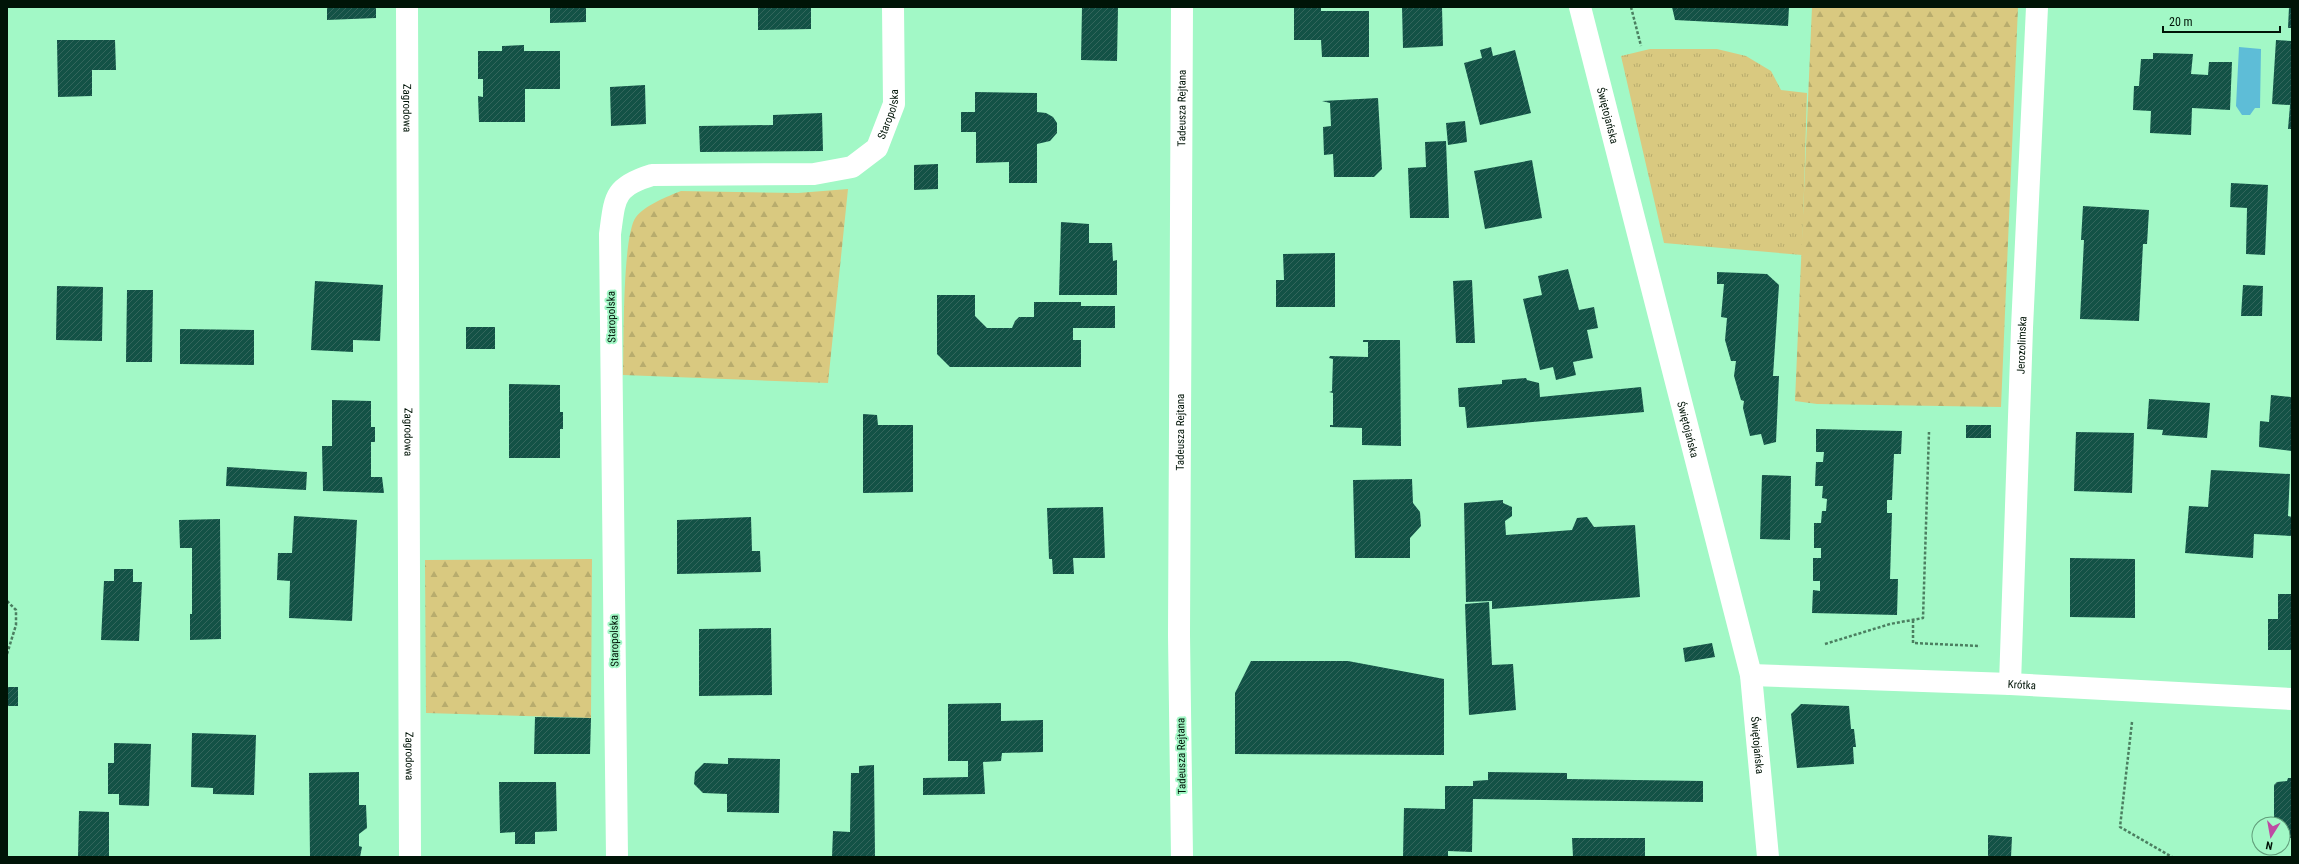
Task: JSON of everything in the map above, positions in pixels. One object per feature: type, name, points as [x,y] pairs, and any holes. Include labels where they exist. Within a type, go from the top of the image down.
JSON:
[{"type":"street","name":"Zagrodowa","points":[[407,7],[410,857]]},
{"type":"street","name":"Staropolska","points":[[617,857],[610,242],[615,198],[631,182],[652,175],[814,174],[852,167],[877,148],[894,104],[893,7]]},
{"type":"street","name":"Tadeusza Rejtana","points":[[1182,7],[1179,635],[1182,857]]},
{"type":"street","name":"Świętojańska","points":[[1580,7],[1750,675],[1768,857]]},
{"type":"street","name":"Jerozolimska","points":[[2010,684],[2037,7]]},
{"type":"street","name":"Krótka","points":[[1750,675],[2010,684],[2292,699]]},
{"type":"path","points":[[1631,7],[1641,46]]},
{"type":"path","points":[[1822,645],[1890,624],[1923,618],[1929,432]]},
{"type":"path","points":[[7,601],[16,610],[16,625],[7,654]]},
{"type":"path","points":[[1914,620],[1914,643],[2011,647]]},
{"type":"path","points":[[2132,719],[2120,827],[2172,857]]},
{"type":"green space","points":[[1812,7],[2018,7],[2001,407],[1817,404],[1795,401]]},
{"type":"green space","points":[[1650,49],[1717,49],[1746,56],[1771,71],[1781,90],[1807,93],[1802,255],[1664,243],[1621,56]]},
{"type":"green space","points":[[848,189],[828,383],[623,375],[628,245],[631,228],[636,217],[640,213],[657,202],[681,191],[798,193]]},
{"type":"green space","points":[[592,559],[591,718],[426,713],[425,560]]},
{"type":"water","points":[[2239,47],[2261,49],[2260,108],[2255,108],[2250,115],[2242,115],[2236,106]]},
{"type":"building","points":[[327,7],[376,7],[376,18],[327,20]]},
{"type":"building","points":[[550,7],[586,7],[586,22],[550,23]]},
{"type":"building","points":[[758,7],[811,7],[811,29],[758,30]]},
{"type":"building","points":[[1082,7],[1118,7],[1117,61],[1081,60]]},
{"type":"building","points":[[1294,7],[1321,7],[1321,11],[1369,11],[1369,57],[1322,57],[1321,40],[1294,40]]},
{"type":"building","points":[[1402,7],[1442,7],[1443,46],[1403,48]]},
{"type":"building","points":[[1672,7],[1789,7],[1788,26],[1675,20]]},
{"type":"building","points":[[2289,7],[2292,7],[2292,28],[2288,28]]},
{"type":"building","points":[[57,40],[115,40],[116,70],[92,70],[92,96],[58,97]]},
{"type":"building","points":[[2276,40],[2292,41],[2292,129],[2288,129],[2290,105],[2272,104]]},
{"type":"building","points":[[524,45],[524,51],[560,51],[560,89],[525,89],[525,122],[479,122],[478,96],[483,97],[483,79],[478,79],[478,51],[502,51],[502,46]]},
{"type":"building","points":[[1491,47],[1493,56],[1515,50],[1531,113],[1480,125],[1464,63],[1482,58],[1480,50]]},
{"type":"building","points":[[2153,53],[2193,54],[2191,74],[2208,75],[2209,62],[2232,62],[2230,110],[2192,108],[2191,135],[2150,133],[2151,111],[2133,110],[2134,86],[2139,86],[2141,59],[2153,59]]},
{"type":"building","points":[[645,85],[646,124],[611,126],[610,87]]},
{"type":"building","points":[[975,92],[1037,93],[1037,112],[1046,113],[1053,117],[1057,123],[1057,133],[1050,141],[1037,144],[1037,183],[1009,183],[1009,162],[976,163],[976,132],[961,132],[961,112],[975,112]]},
{"type":"building","points":[[1378,98],[1382,169],[1374,177],[1334,177],[1333,154],[1324,155],[1323,127],[1331,126],[1330,103],[1322,101]]},
{"type":"building","points":[[822,113],[823,151],[700,152],[699,126],[773,125],[773,115]]},
{"type":"building","points":[[1465,121],[1467,142],[1448,145],[1446,123]]},
{"type":"building","points":[[1446,141],[1449,218],[1410,218],[1408,168],[1426,167],[1425,142]]},
{"type":"building","points":[[1532,160],[1542,218],[1485,229],[1474,171]]},
{"type":"building","points":[[938,164],[938,189],[914,190],[914,165]]},
{"type":"building","points":[[2231,183],[2268,185],[2265,255],[2246,254],[2247,208],[2230,207]]},
{"type":"building","points":[[2083,206],[2149,210],[2147,244],[2143,244],[2139,321],[2080,319],[2084,240],[2081,240]]},
{"type":"building","points":[[1061,222],[1089,224],[1089,243],[1112,243],[1113,261],[1117,260],[1117,295],[1059,295]]},
{"type":"building","points":[[1335,253],[1335,307],[1276,307],[1276,280],[1284,280],[1283,254]]},
{"type":"building","points":[[1568,269],[1579,310],[1594,307],[1598,328],[1587,330],[1593,358],[1573,362],[1576,375],[1556,380],[1553,367],[1540,370],[1523,299],[1542,295],[1538,276]]},
{"type":"building","points":[[1717,272],[1767,274],[1779,285],[1773,376],[1779,376],[1776,442],[1764,445],[1761,434],[1750,436],[1743,408],[1744,401],[1741,400],[1734,376],[1736,361],[1731,361],[1725,340],[1727,318],[1721,317],[1724,284],[1717,284]]},
{"type":"building","points":[[1472,280],[1475,343],[1456,343],[1453,281]]},
{"type":"building","points":[[315,281],[383,285],[380,341],[353,340],[353,352],[311,350]]},
{"type":"building","points":[[2243,285],[2263,286],[2262,316],[2241,316]]},
{"type":"building","points":[[57,286],[103,287],[102,341],[56,340]]},
{"type":"building","points":[[127,290],[153,290],[152,362],[126,362]]},
{"type":"building","points":[[937,295],[975,295],[975,316],[987,328],[1012,328],[1015,321],[1019,317],[1034,317],[1034,302],[1081,302],[1081,306],[1115,306],[1115,328],[1073,328],[1073,340],[1081,340],[1081,367],[950,367],[937,354]]},
{"type":"building","points":[[466,327],[495,327],[495,349],[466,349]]},
{"type":"building","points":[[180,329],[254,330],[254,365],[180,364]]},
{"type":"building","points":[[1363,340],[1400,340],[1401,446],[1362,445],[1362,428],[1330,427],[1330,425],[1333,425],[1333,393],[1329,392],[1332,391],[1333,359],[1329,358],[1330,356],[1368,357],[1368,342],[1363,342]]},
{"type":"building","points":[[1526,378],[1527,380],[1539,383],[1540,397],[1641,387],[1644,412],[1467,428],[1465,407],[1459,407],[1458,388],[1502,384],[1502,380]]},
{"type":"building","points":[[509,384],[560,385],[560,412],[563,412],[563,429],[560,429],[560,458],[509,458]]},
{"type":"building","points":[[2271,395],[2291,397],[2292,451],[2259,447],[2260,421],[2269,422]]},
{"type":"building","points":[[2149,399],[2210,403],[2207,438],[2162,435],[2163,430],[2147,429]]},
{"type":"building","points":[[332,400],[371,401],[371,427],[375,427],[375,442],[371,442],[371,477],[382,477],[384,493],[323,491],[322,446],[332,446]]},
{"type":"building","points":[[863,414],[877,415],[878,425],[913,425],[913,492],[863,493]]},
{"type":"building","points":[[1966,425],[1991,425],[1991,438],[1966,438]]},
{"type":"building","points":[[1816,429],[1902,431],[1901,454],[1894,454],[1892,500],[1887,500],[1887,513],[1892,513],[1890,579],[1898,579],[1897,615],[1812,613],[1813,590],[1820,591],[1820,581],[1813,581],[1813,558],[1821,558],[1821,548],[1814,548],[1814,523],[1821,523],[1822,511],[1826,511],[1827,499],[1822,498],[1823,486],[1815,486],[1816,462],[1823,462],[1824,452],[1816,452]]},
{"type":"building","points":[[2076,432],[2134,433],[2132,493],[2074,491]]},
{"type":"building","points":[[227,467],[307,472],[306,490],[226,486]]},
{"type":"building","points":[[2211,470],[2290,474],[2288,516],[2292,517],[2292,536],[2254,534],[2253,558],[2185,553],[2189,506],[2208,507]]},
{"type":"building","points":[[1762,475],[1791,476],[1790,540],[1760,539]]},
{"type":"building","points":[[1412,479],[1413,503],[1420,512],[1421,526],[1410,538],[1410,558],[1355,558],[1353,480]]},
{"type":"building","points":[[1503,500],[1503,503],[1512,507],[1512,516],[1505,521],[1506,535],[1572,530],[1577,518],[1587,517],[1594,527],[1635,525],[1640,597],[1492,609],[1492,601],[1466,602],[1464,503]]},
{"type":"building","points":[[1103,507],[1105,558],[1073,558],[1074,574],[1053,574],[1052,559],[1049,559],[1047,508]]},
{"type":"building","points":[[294,516],[357,520],[352,621],[289,618],[290,581],[277,580],[278,553],[292,553]]},
{"type":"building","points":[[751,517],[752,551],[760,551],[761,572],[677,574],[677,520]]},
{"type":"building","points":[[220,519],[221,639],[190,640],[190,614],[192,614],[192,548],[180,548],[179,520]]},
{"type":"building","points":[[2070,558],[2135,559],[2135,618],[2070,617]]},
{"type":"building","points":[[114,569],[133,569],[133,582],[142,582],[139,641],[101,640],[104,581],[114,581]]},
{"type":"building","points":[[2278,594],[2292,594],[2292,650],[2268,650],[2268,619],[2278,619]]},
{"type":"building","points":[[1489,602],[1492,665],[1513,664],[1516,710],[1469,715],[1465,604]]},
{"type":"building","points":[[771,628],[772,695],[699,696],[699,629]]},
{"type":"building","points":[[1712,643],[1715,657],[1685,662],[1683,648]]},
{"type":"building","points":[[1251,661],[1348,661],[1444,679],[1444,755],[1235,754],[1235,693]]},
{"type":"building","points":[[7,687],[18,687],[18,706],[7,706]]},
{"type":"building","points":[[1001,703],[1001,721],[1043,720],[1043,752],[1002,753],[1001,761],[983,762],[985,794],[923,795],[923,778],[968,777],[968,761],[948,761],[948,704]]},
{"type":"building","points":[[1801,704],[1849,706],[1851,729],[1854,729],[1856,747],[1853,747],[1854,764],[1797,768],[1791,714]]},
{"type":"building","points":[[535,717],[591,718],[590,754],[534,754]]},
{"type":"building","points":[[192,733],[256,735],[254,795],[213,794],[213,788],[191,787]]},
{"type":"building","points":[[114,743],[151,744],[149,806],[119,805],[119,794],[108,794],[108,763],[114,763]]},
{"type":"building","points":[[728,758],[780,759],[779,813],[727,812],[727,794],[703,793],[694,784],[695,772],[704,763],[728,764]]},
{"type":"building","points":[[874,765],[875,857],[832,857],[833,831],[850,832],[851,773],[859,773],[859,766]]},
{"type":"building","points":[[359,772],[359,805],[366,805],[367,828],[359,834],[359,846],[362,847],[360,857],[310,857],[309,773]]},
{"type":"building","points":[[1488,772],[1567,773],[1567,779],[1703,781],[1703,802],[1473,799],[1472,852],[1448,851],[1448,857],[1403,857],[1404,808],[1445,809],[1445,786],[1473,786],[1473,781],[1488,780]]},
{"type":"building","points":[[2288,778],[2292,778],[2292,838],[2291,816],[2274,816],[2274,785],[2277,782],[2287,781]]},
{"type":"building","points":[[499,782],[556,782],[557,831],[535,832],[535,844],[515,844],[515,832],[500,833]]},
{"type":"building","points":[[79,811],[109,812],[109,857],[78,857]]},
{"type":"building","points":[[1988,835],[2012,837],[2011,857],[1988,857]]},
{"type":"building","points":[[1572,838],[1645,838],[1645,857],[1573,857]]}]
